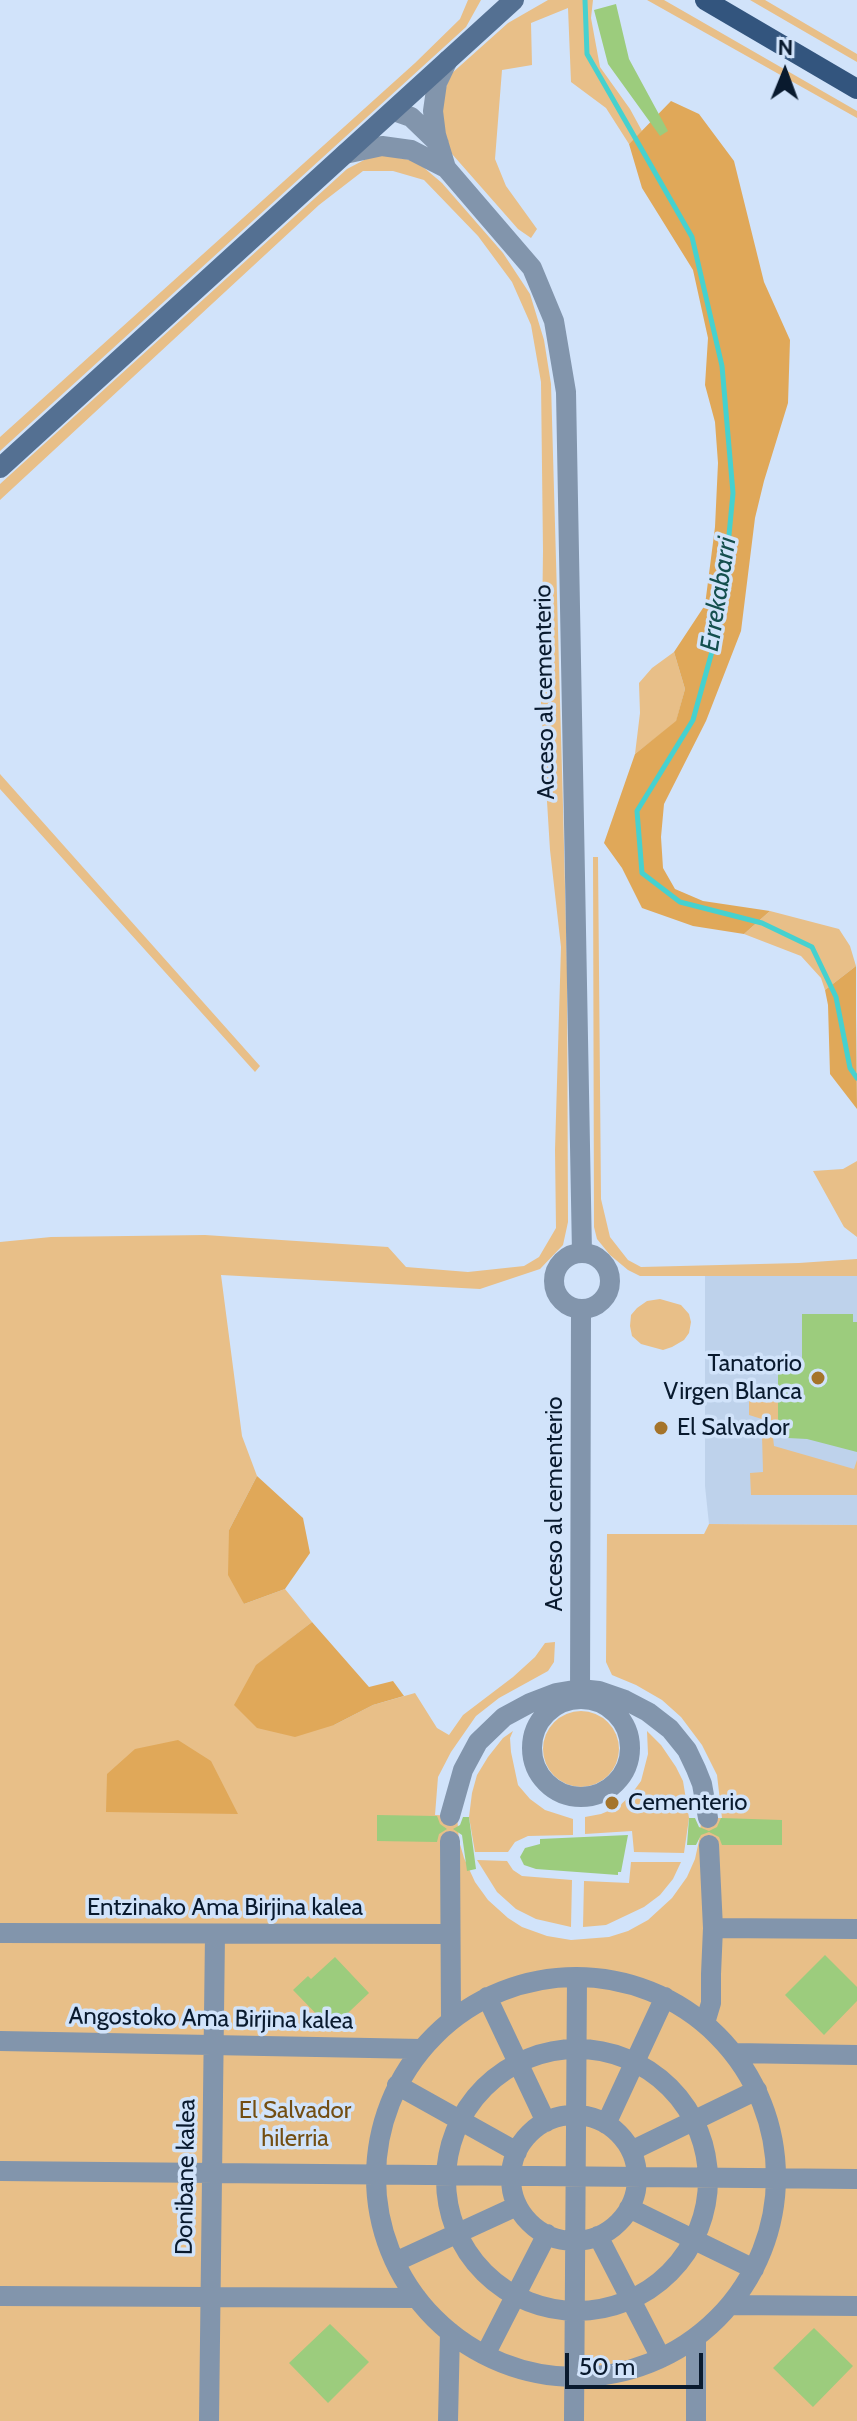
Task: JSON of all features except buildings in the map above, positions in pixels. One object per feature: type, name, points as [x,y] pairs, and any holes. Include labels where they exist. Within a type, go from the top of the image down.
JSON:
[{"type":"main road","points":[[477,34],[492,0]]},
{"type":"main road","points":[[0,468],[514,0]]},
{"type":"main road","points":[[705,0],[857,89]]},
{"type":"street","points":[[431,150],[437,83],[448,60]]},
{"type":"street","points":[[394,111],[411,117],[431,150]]},
{"type":"street","points":[[345,154],[382,146],[431,150]]},
{"type":"street","name":"Acceso al cementerio","points":[[431,150],[532,268],[554,321],[566,392],[582,1253]]},
{"type":"street","points":[[582,1253],[603,1262],[611,1284],[601,1303],[581,1310],[563,1303],[557,1295],[554,1276],[563,1260],[582,1253]]},
{"type":"street","name":"Acceso al cementerio","points":[[580,1694],[581,1310]]},
{"type":"street","points":[[450,1816],[463,1770],[478,1742],[504,1717],[556,1693],[599,1691],[648,1712],[670,1729],[687,1750],[696,1769],[708,1818]]},
{"type":"street","points":[[580,1694],[602,1703],[617,1714],[627,1731],[631,1750],[626,1769],[615,1784],[598,1794],[579,1798],[560,1793],[544,1782],[534,1765],[531,1746],[536,1727],[547,1711],[580,1694]]},
{"type":"street","points":[[450,1841],[451,2020]]},
{"type":"street","points":[[705,2023],[711,2003],[713,1928],[709,1845]]},
{"type":"street","points":[[713,1928],[857,1929]]},
{"type":"street","name":"Entzinako Ama Birjina kalea","points":[[0,1933],[449,1934]]},
{"type":"street","name":"Donibane kalea","points":[[209,2421],[215,1934]]},
{"type":"street","points":[[574,2421],[577,1977]]},
{"type":"street","points":[[577,1977],[622,1982],[665,1997],[705,2023],[734,2053],[757,2090],[770,2128],[777,2178],[771,2224],[754,2269],[730,2305],[696,2337],[661,2358],[619,2372],[575,2377],[544,2374],[514,2367],[485,2355],[437,2322],[417,2298],[395,2262],[383,2232],[375,2174],[379,2137],[397,2085],[422,2049],[451,2020],[487,1997],[531,1982],[577,1977]]},
{"type":"street","points":[[487,1997],[546,2122]]},
{"type":"street","points":[[606,2124],[665,1997]]},
{"type":"street","name":"Angostoko Ama Birjina kalea","points":[[0,2041],[422,2049]]},
{"type":"street","points":[[577,2049],[607,2052],[635,2062],[669,2087],[694,2120],[706,2158],[708,2177],[702,2220],[693,2240],[667,2274],[631,2299],[594,2309],[575,2310],[554,2308],[515,2295],[482,2270],[457,2234],[449,2206],[446,2175],[448,2156],[460,2120],[485,2087],[518,2063],[547,2052],[577,2049]]},
{"type":"street","points":[[734,2053],[857,2055]]},
{"type":"street","points":[[397,2085],[517,2152]]},
{"type":"street","points":[[631,2151],[757,2090]]},
{"type":"street","points":[[576,2115],[591,2117],[620,2135],[631,2151],[637,2177],[635,2193],[629,2208],[616,2225],[598,2236],[576,2241],[547,2234],[531,2224],[517,2206],[511,2175],[517,2152],[524,2139],[546,2122],[576,2115]]},
{"type":"street","points":[[0,2171],[857,2179]]},
{"type":"street","points":[[395,2262],[517,2206]]},
{"type":"street","points":[[629,2208],[754,2269]]},
{"type":"street","points":[[485,2355],[547,2234]]},
{"type":"street","points":[[598,2236],[661,2358]]},
{"type":"street","points":[[0,2296],[417,2298]]},
{"type":"street","points":[[730,2305],[857,2306]]},
{"type":"street","points":[[448,2421],[450,2332]]},
{"type":"street","points":[[696,2337],[696,2421]]},
{"type":"shaded area","points":[[671,101],[699,114],[734,161],[764,282],[790,340],[788,403],[755,518],[741,631],[706,721],[664,804],[661,837],[663,868],[675,889],[703,901],[770,911],[744,934],[693,926],[642,908],[622,868],[604,843],[635,754],[676,721],[685,689],[674,652],[705,605],[715,527],[718,463],[715,422],[705,385],[708,338],[693,270],[642,188],[629,144]]},
{"type":"shaded area","points":[[856,966],[857,1109],[830,1074],[825,990]]},
{"type":"shaded area","points":[[705,1276],[857,1276],[857,1525],[709,1524],[705,1486]]},
{"type":"shaded area","points":[[257,1476],[303,1518],[310,1553],[285,1589],[244,1604],[228,1575],[229,1530]]},
{"type":"shaded area","points":[[312,1622],[369,1687],[393,1681],[404,1696],[373,1705],[334,1725],[295,1737],[257,1728],[234,1705],[256,1665]]},
{"type":"shaded area","points":[[178,1740],[211,1761],[238,1814],[106,1812],[107,1774],[135,1749]]},
{"type":"green space","points":[[468,0],[481,0],[466,27],[0,451],[0,437],[415,63],[460,19]]},
{"type":"green space","points":[[548,0],[593,0],[591,18],[600,67],[642,131],[629,144],[606,108],[571,82],[568,8],[531,23],[532,65],[502,70],[495,159],[506,186],[537,229],[531,238],[518,229],[445,146],[442,98],[451,74],[508,23]]},
{"type":"green space","points":[[647,0],[664,0],[857,111],[857,118]]},
{"type":"green space","points":[[750,0],[765,0],[857,54],[857,62]]},
{"type":"green space","name":"El Salvador hilerria","points":[[382,155],[416,161],[442,183],[503,253],[530,294],[544,340],[551,384],[563,807],[568,1222],[563,1245],[540,1269],[480,1289],[221,1275],[242,1436],[257,1476],[229,1530],[244,1604],[285,1589],[312,1622],[257,1665],[334,1725],[373,1705],[415,1693],[437,1728],[449,1735],[463,1715],[513,1677],[545,1643],[555,1642],[554,1662],[548,1671],[499,1698],[476,1716],[451,1752],[438,1777],[435,1815],[457,1816],[459,1841],[475,1882],[488,1900],[508,1918],[547,1936],[571,1940],[609,1937],[648,1920],[672,1898],[695,1859],[701,1818],[722,1818],[717,1775],[702,1745],[681,1717],[662,1700],[612,1675],[606,1662],[607,1534],[704,1534],[709,1524],[857,1525],[857,2421],[0,2421],[0,1242],[51,1237],[205,1235],[388,1247],[406,1267],[468,1272],[524,1266],[539,1257],[556,1228],[561,947],[550,850],[541,704],[541,382],[531,325],[512,282],[478,236],[424,180],[393,171],[363,171],[319,205],[0,500],[0,484],[347,169]]},
{"type":"green space","points":[[674,652],[685,689],[676,722],[635,754],[640,713],[639,683],[652,668]]},
{"type":"green space","points":[[0,774],[260,1066],[255,1072],[0,789]]},
{"type":"green space","points":[[593,857],[598,857],[601,1199],[610,1237],[628,1260],[641,1267],[857,1259],[857,1276],[640,1276],[610,1255],[597,1239],[594,1227]]},
{"type":"green space","points":[[770,911],[839,929],[850,946],[856,966],[825,990],[821,978],[801,956],[744,934]]},
{"type":"green space","points":[[857,1161],[857,1237],[844,1227],[813,1171],[843,1169]]},
{"type":"green space","points":[[660,1299],[681,1305],[691,1322],[684,1340],[663,1350],[641,1344],[632,1336],[630,1326],[631,1315],[637,1308],[647,1301]]},
{"type":"green space","points":[[758,1392],[778,1399],[778,1424],[749,1415],[749,1394]]},
{"type":"green space","points":[[762,1435],[773,1437],[774,1446],[854,1469],[857,1460],[857,1495],[751,1495],[750,1473],[763,1472]]},
{"type":"green space","points":[[581,1711],[596,1714],[608,1722],[616,1734],[619,1749],[616,1764],[608,1776],[596,1784],[581,1787],[566,1784],[554,1776],[546,1764],[543,1749],[546,1734],[554,1722],[566,1714]]},
{"type":"green space","points":[[513,1731],[511,1752],[518,1785],[545,1810],[573,1819],[573,1835],[528,1836],[515,1842],[508,1852],[475,1852],[469,1817],[477,1775],[503,1738]]},
{"type":"green space","points":[[647,1731],[661,1745],[683,1781],[689,1818],[684,1853],[634,1852],[632,1831],[585,1834],[585,1817],[618,1807],[641,1781],[648,1754]]},
{"type":"green space","points":[[477,1860],[507,1861],[522,1876],[572,1880],[571,1927],[536,1919],[516,1909],[497,1892]]},
{"type":"green space","points":[[631,1862],[681,1862],[660,1895],[644,1907],[606,1925],[583,1927],[584,1881],[629,1883]]},
{"type":"waterway","name":"Errekabarri","points":[[585,0],[587,54],[692,237],[722,366],[733,493],[721,619],[693,720],[637,811],[642,873],[680,902],[762,923],[812,947],[836,997],[850,1068],[857,1078]]},
{"type":"place","name":"Tanatorio Virgen Blanca","points":[[818,1378]]},
{"type":"place","name":"El Salvador","points":[[661,1428]]},
{"type":"place","name":"Cementerio","points":[[612,1803]]}]
